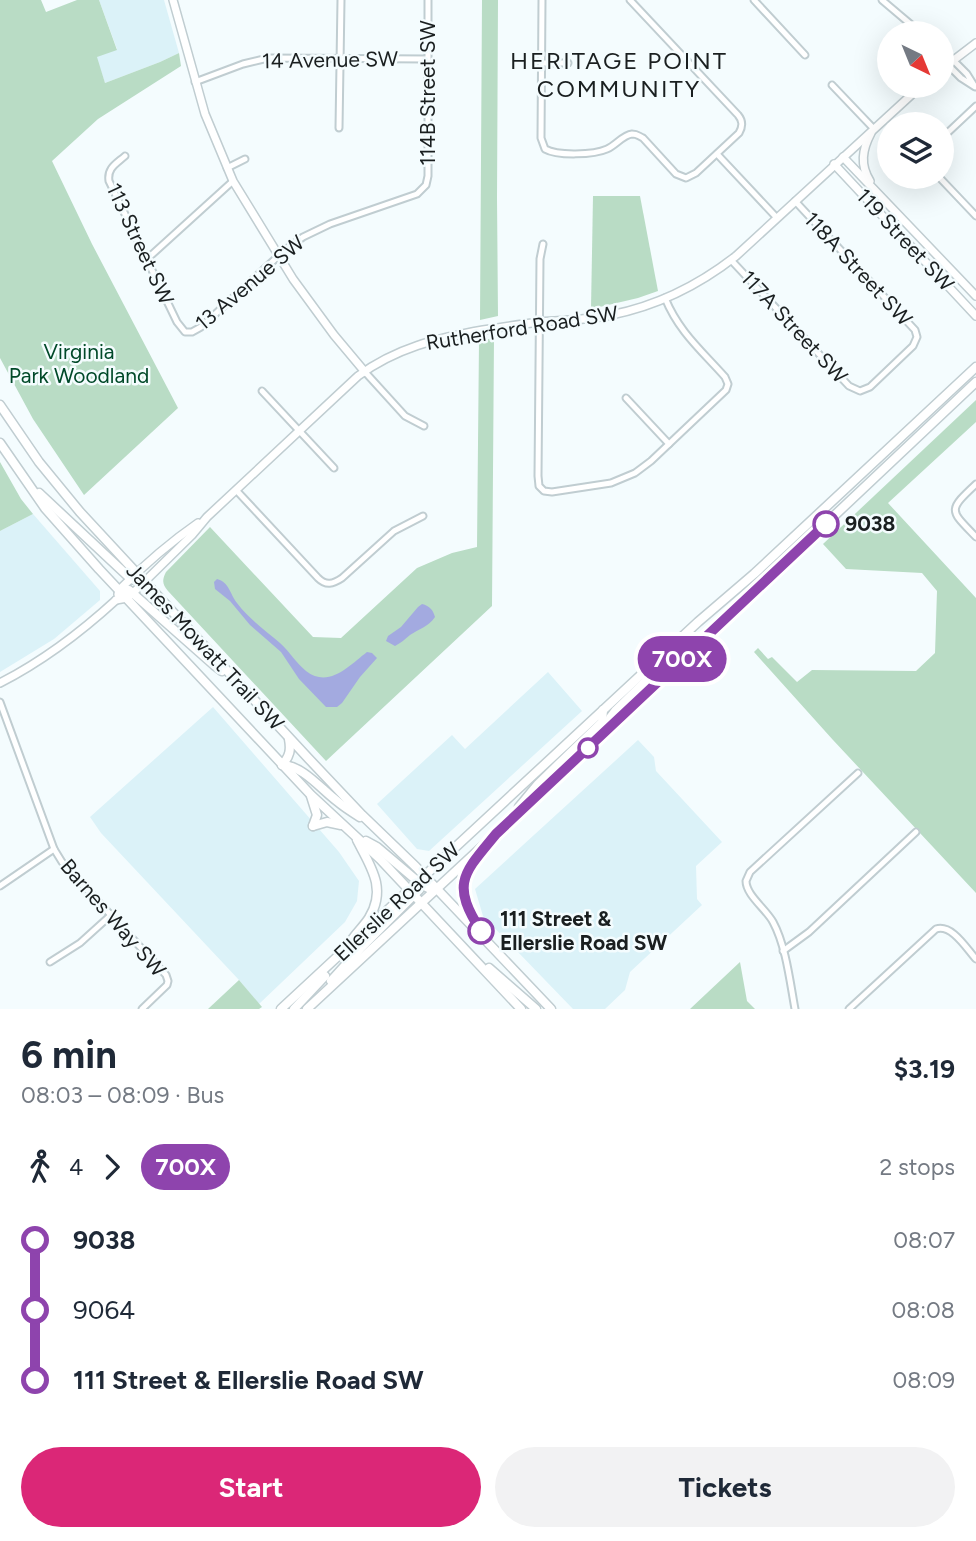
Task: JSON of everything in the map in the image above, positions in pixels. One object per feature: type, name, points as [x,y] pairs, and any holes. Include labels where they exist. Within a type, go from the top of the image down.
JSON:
[{"type":"main road","name":"Ellerslie Road SW","points":[[281,1009],[413,892],[425,876],[603,710],[754,574],[976,367]]},
{"type":"main road","name":"Ellerslie Road SW","points":[[309,1007],[976,382]]},
{"type":"main road","name":"James Mowatt Trail SW","points":[[0,405],[59,487],[133,576]]},
{"type":"main road","name":"James Mowatt Trail SW","points":[[0,443],[26,482],[69,536],[119,590],[130,596],[282,765],[413,892],[473,956]]},
{"type":"main road","points":[[26,482],[133,576],[144,582]]},
{"type":"main road","name":"James Mowatt Trail SW","points":[[144,582],[491,946]]},
{"type":"main road","points":[[130,596],[214,665],[234,678]]},
{"type":"main road","points":[[608,728],[616,710],[663,664],[698,622]]},
{"type":"main road","points":[[510,821],[538,785],[602,722],[603,710]]},
{"type":"main road","points":[[282,765],[290,754],[289,737]]},
{"type":"main road","points":[[282,765],[290,765],[299,770],[345,807],[372,824]]},
{"type":"main road","points":[[311,795],[317,816],[313,826],[327,822],[344,825]]},
{"type":"main road","points":[[354,834],[377,847],[419,884],[437,889]]},
{"type":"main road","points":[[344,952],[371,915],[378,887],[354,834]]},
{"type":"main road","points":[[496,834],[466,874],[464,893],[471,916],[491,946],[551,1009]]},
{"type":"main road","points":[[309,1007],[413,892]]},
{"type":"main road","points":[[309,1007],[416,914],[426,912],[438,919]]},
{"type":"main road","points":[[473,956],[521,1009]]},
{"type":"main road","points":[[473,956],[536,1009]]},
{"type":"main road","points":[[294,1009],[326,974],[334,961]]},
{"type":"street","points":[[173,0],[209,127],[233,181],[278,257],[321,319],[405,416],[424,426]]},
{"type":"street","points":[[339,128],[341,0]]},
{"type":"street","name":"114B Street SW","points":[[426,186],[428,0]]},
{"type":"street","points":[[542,0],[541,138],[545,149],[554,153],[597,152],[610,148],[627,136],[637,135],[643,138],[676,174],[686,178],[696,173],[739,133],[742,125],[738,115],[630,0]]},
{"type":"street","points":[[754,0],[805,55]]},
{"type":"street","points":[[882,0],[906,21]]},
{"type":"street","points":[[954,58],[976,43]]},
{"type":"street","name":"14 Avenue SW","points":[[195,82],[243,64],[268,58],[428,59]]},
{"type":"street","points":[[541,63],[568,64]]},
{"type":"street","points":[[954,71],[976,87]]},
{"type":"street","points":[[832,85],[873,128],[865,145],[863,160],[864,170],[873,188]]},
{"type":"street","name":"Rutherford Road SW","points":[[130,596],[207,517],[365,372],[401,350],[426,341],[539,322],[610,316],[665,298],[700,281],[731,260],[907,98]]},
{"type":"street","points":[[954,127],[976,106]]},
{"type":"street","points":[[717,153],[777,218]]},
{"type":"street","name":"113 Street SW","points":[[125,156],[110,169],[109,181],[177,322],[188,332]]},
{"type":"street","name":"119 Street SW","points":[[843,157],[976,296]]},
{"type":"street","points":[[227,168],[245,159]]},
{"type":"street","name":"119 Street SW","points":[[834,164],[976,316]]},
{"type":"street","points":[[147,259],[233,181]]},
{"type":"street","name":"13 Avenue SW","points":[[188,332],[201,327],[278,257],[312,232],[417,194],[426,186]]},
{"type":"street","points":[[950,189],[976,216]]},
{"type":"street","name":"118A Street SW","points":[[795,201],[913,327],[917,337],[913,346],[870,387],[860,391]]},
{"type":"street","points":[[543,244],[540,259],[538,476],[539,486],[544,491],[618,481],[643,468],[724,393],[729,384],[725,377],[683,332],[665,298]]},
{"type":"street","name":"117A Street SW","points":[[731,260],[849,386],[860,391]]},
{"type":"street","points":[[262,391],[334,468]]},
{"type":"street","points":[[626,398],[669,444]]},
{"type":"street","points":[[976,484],[957,503],[955,509],[957,517],[976,537]]},
{"type":"street","points":[[236,490],[318,578],[329,584],[342,578],[394,531],[423,516]]},
{"type":"street","name":"Rutherford Road SW","points":[[119,590],[176,538],[207,517]]},
{"type":"street","points":[[116,600],[119,590]]},
{"type":"street","points":[[0,683],[66,642],[116,600],[130,596]]},
{"type":"street","name":"Barnes Way SW","points":[[0,702],[54,849],[62,862],[164,971],[168,981],[164,988],[142,1009]]},
{"type":"street","points":[[795,1009],[776,928],[745,884],[750,872],[858,773]]},
{"type":"street","points":[[783,951],[809,933],[916,832]]},
{"type":"street","points":[[0,886],[54,849]]},
{"type":"street","points":[[50,962],[80,943],[111,915]]},
{"type":"street","points":[[849,1009],[936,929],[949,931],[976,959]]},
{"type":"shaded area","points":[[99,0],[164,0],[179,53],[105,83],[96,56],[117,49]]},
{"type":"shaded area","points":[[33,514],[100,591],[100,600],[54,639],[0,672],[0,531]]},
{"type":"shaded area","points":[[548,672],[582,711],[429,851],[417,849],[377,804],[452,735],[465,749]]},
{"type":"shaded area","points":[[213,707],[339,852],[359,881],[357,901],[345,922],[259,1004],[101,833],[90,817]]},
{"type":"shaded area","points":[[638,740],[654,757],[656,771],[722,842],[696,866],[697,899],[702,905],[630,972],[625,990],[605,1009],[573,1009],[483,916],[475,889]]},
{"type":"green space","name":"Virginia Park Woodland","points":[[0,0],[41,0],[46,12],[77,0],[99,0],[117,50],[97,57],[105,83],[179,53],[181,66],[98,119],[52,161],[178,408],[84,495],[33,419],[0,358]]},
{"type":"green space","points":[[482,0],[498,0],[498,316],[480,320]]},
{"type":"green space","points":[[593,196],[640,196],[658,291],[591,309]]},
{"type":"green space","points":[[494,338],[492,606],[326,761],[168,591],[163,580],[166,572],[210,527],[313,637],[341,638],[417,568],[452,553],[477,547],[479,341]]},
{"type":"green space","points":[[976,400],[976,422],[888,503],[976,598],[976,893],[754,652],[758,648],[768,659],[772,657],[797,682],[812,670],[916,671],[935,653],[937,591],[922,573],[846,569],[823,544]]},
{"type":"green space","points":[[0,462],[33,514],[0,531]]},
{"type":"green space","points":[[740,962],[747,1001],[755,1009],[690,1009]]},
{"type":"green space","points":[[239,980],[262,1007],[208,1009]]},
{"type":"water","points":[[217,579],[227,586],[237,603],[257,624],[280,643],[302,668],[315,676],[339,673],[367,652],[377,658],[342,703],[337,707],[326,707],[299,679],[281,652],[215,589],[214,582]]},
{"type":"water","points":[[422,604],[432,610],[435,617],[395,646],[386,641],[388,636],[401,627]]},
{"type":"bus line","name":"700X","points":[[481,931],[466,904],[464,883],[472,864],[496,834],[826,524]]},
{"type":"place","name":"9038","points":[[826,524]]},
{"type":"place","name":"111 Street & Ellerslie Road SW","points":[[481,931]]},
{"type":"district","name":"HERITAGE POINT COMMUNITY","points":[[619,75]]}]
